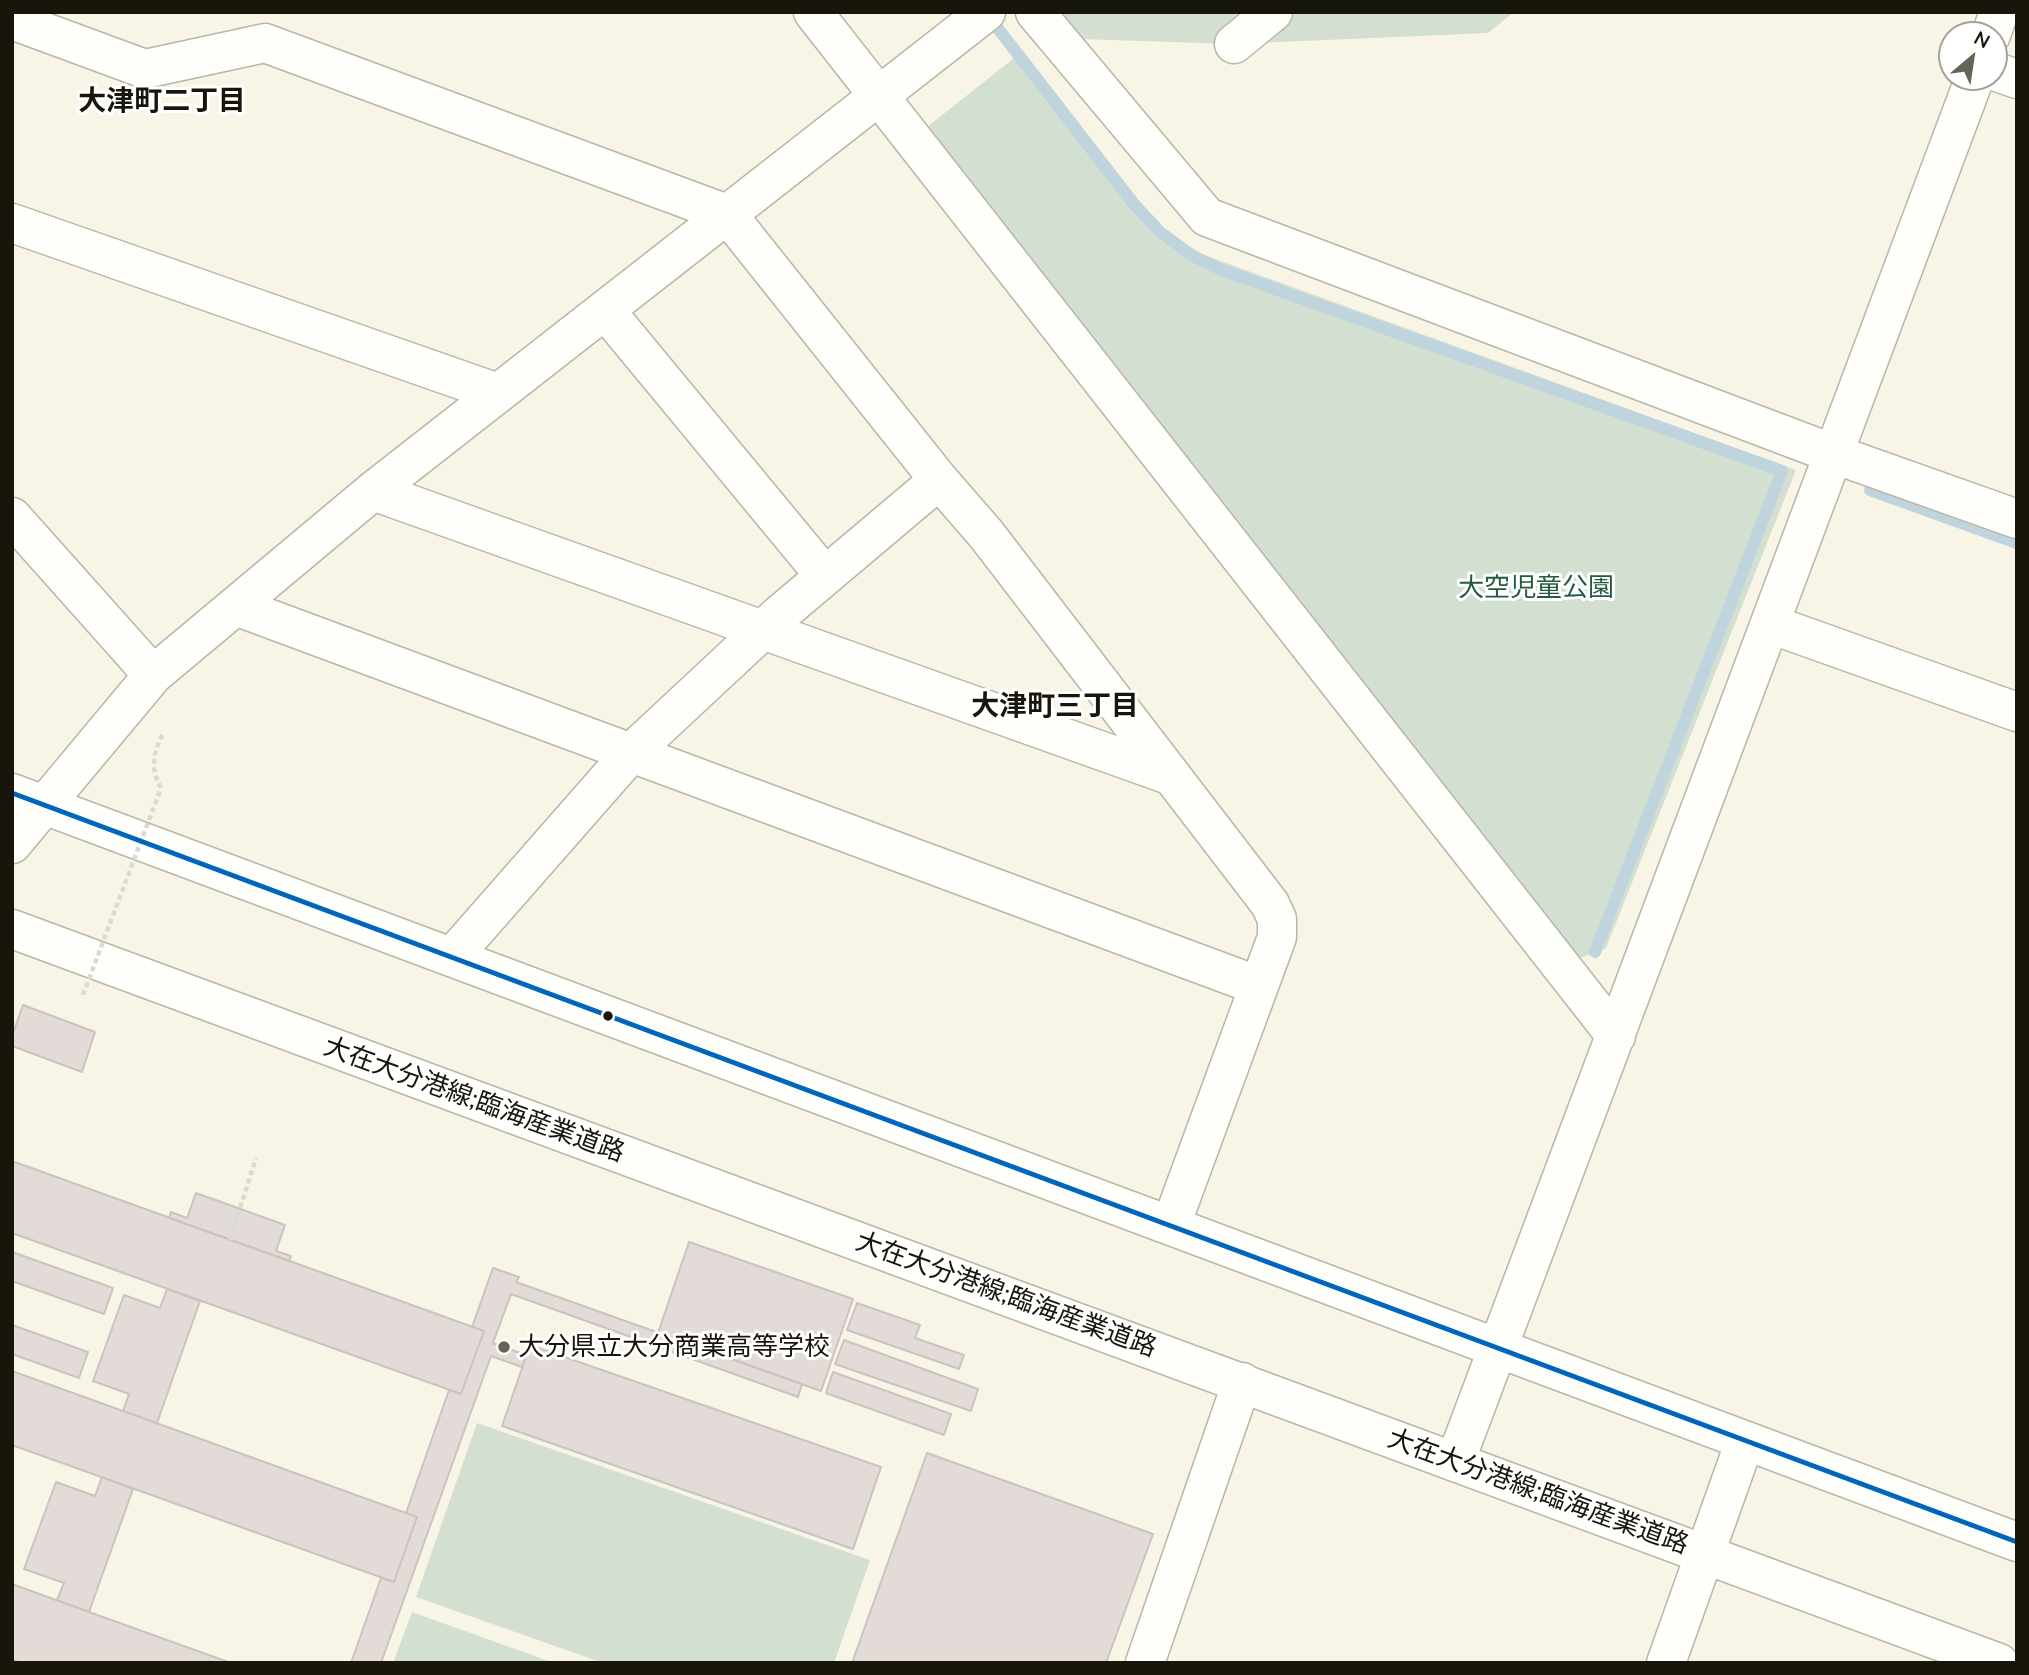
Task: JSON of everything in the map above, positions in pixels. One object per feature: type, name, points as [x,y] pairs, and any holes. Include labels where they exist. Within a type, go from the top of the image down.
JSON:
[{"type":"street","points":[[813,12],[1616,1036]]},
{"type":"street","points":[[12,844],[29,799],[153,675],[238,607],[373,491],[986,12]]},
{"type":"street","points":[[1035,12],[1207,217],[1834,454],[2017,519]]},
{"type":"street","points":[[1234,44],[1273,12]]},
{"type":"street","points":[[12,20],[145,69],[265,43],[727,214],[939,480],[986,534],[1274,912],[1277,937],[1171,1225]]},
{"type":"street","points":[[1455,1462],[1970,91]]},
{"type":"street","points":[[12,223],[498,393]]},
{"type":"street","points":[[605,310],[825,576]]},
{"type":"street","points":[[452,957],[631,752],[764,628],[939,480]]},
{"type":"street","points":[[373,491],[764,628],[1172,776]]},
{"type":"street","points":[[12,517],[153,675]]},
{"type":"street","points":[[238,607],[1259,986]]},
{"type":"street","points":[[1770,624],[2017,712]]},
{"type":"street","points":[[29,799],[2017,1542]]},
{"type":"street","name":"大在大分港線;臨海産業道路","points":[[12,929],[1999,1663]]},
{"type":"street","points":[[1145,1663],[1242,1382]]},
{"type":"street","points":[[1666,1663],[1745,1441]]},
{"type":"path","points":[[83,995],[161,788],[153,766],[154,751],[163,733]]},
{"type":"path","points":[[230,1240],[256,1158]]},
{"type":"green space","points":[[1060,12],[1514,12],[1488,33],[1234,44],[1080,39]]},
{"type":"green space","name":"大空児童公園","points":[[1023,51],[1141,203],[1166,230],[1196,252],[1796,470],[1606,948],[1573,961],[927,127]]},
{"type":"green space","points":[[477,1423],[870,1560],[834,1663],[603,1663],[416,1597]]},
{"type":"green space","points":[[412,1612],[554,1663],[393,1663]]},
{"type":"building","points":[[23,1005],[95,1032],[82,1072],[12,1046],[12,1036]]},
{"type":"building","points":[[12,1161],[484,1331],[461,1394],[12,1233]]},
{"type":"building","points":[[196,1193],[285,1225],[276,1251],[291,1256],[289,1261],[169,1218],[171,1212],[187,1218]]},
{"type":"building","points":[[689,1242],[853,1299],[821,1391],[658,1333]]},
{"type":"building","points":[[12,1252],[113,1288],[104,1314],[12,1281]]},
{"type":"building","points":[[493,1268],[519,1277],[516,1282],[802,1384],[798,1397],[511,1294],[493,1343],[526,1355],[522,1367],[491,1356],[381,1663],[351,1663],[381,1578],[394,1582],[417,1517],[406,1513],[449,1390],[461,1394],[484,1331],[472,1327]]},
{"type":"building","points":[[167,1289],[200,1301],[157,1423],[123,1411],[129,1394],[93,1381],[124,1295],[160,1308]]},
{"type":"building","points":[[857,1303],[920,1325],[915,1338],[964,1355],[959,1369],[847,1330]]},
{"type":"building","points":[[12,1325],[88,1352],[79,1378],[12,1354]]},
{"type":"building","points":[[844,1340],[978,1389],[971,1411],[835,1364]]},
{"type":"building","points":[[530,1345],[881,1467],[853,1549],[502,1426]]},
{"type":"building","points":[[12,1371],[417,1517],[394,1582],[12,1445]]},
{"type":"building","points":[[833,1372],[951,1414],[944,1435],[826,1393]]},
{"type":"building","points":[[927,1453],[1153,1534],[1106,1663],[852,1663]]},
{"type":"building","points":[[102,1477],[133,1489],[89,1612],[57,1600],[64,1583],[24,1569],[56,1482],[95,1496]]},
{"type":"building","points":[[12,1584],[231,1663],[21,1663],[12,1659]]},
{"type":"waterway","points":[[989,17],[1133,203],[1160,232],[1193,256],[1222,270],[1782,471],[1595,952]]},
{"type":"waterway","points":[[1870,490],[2017,543]]},
{"type":"transit line","points":[[12,793],[2017,1542]]},
{"type":"place","name":"大分県立大分商業高等学校","points":[[504,1347]]},
{"type":"district","name":"大津町二丁目","points":[[162,102]]},
{"type":"district","name":"大津町三丁目","points":[[1055,707]]}]
